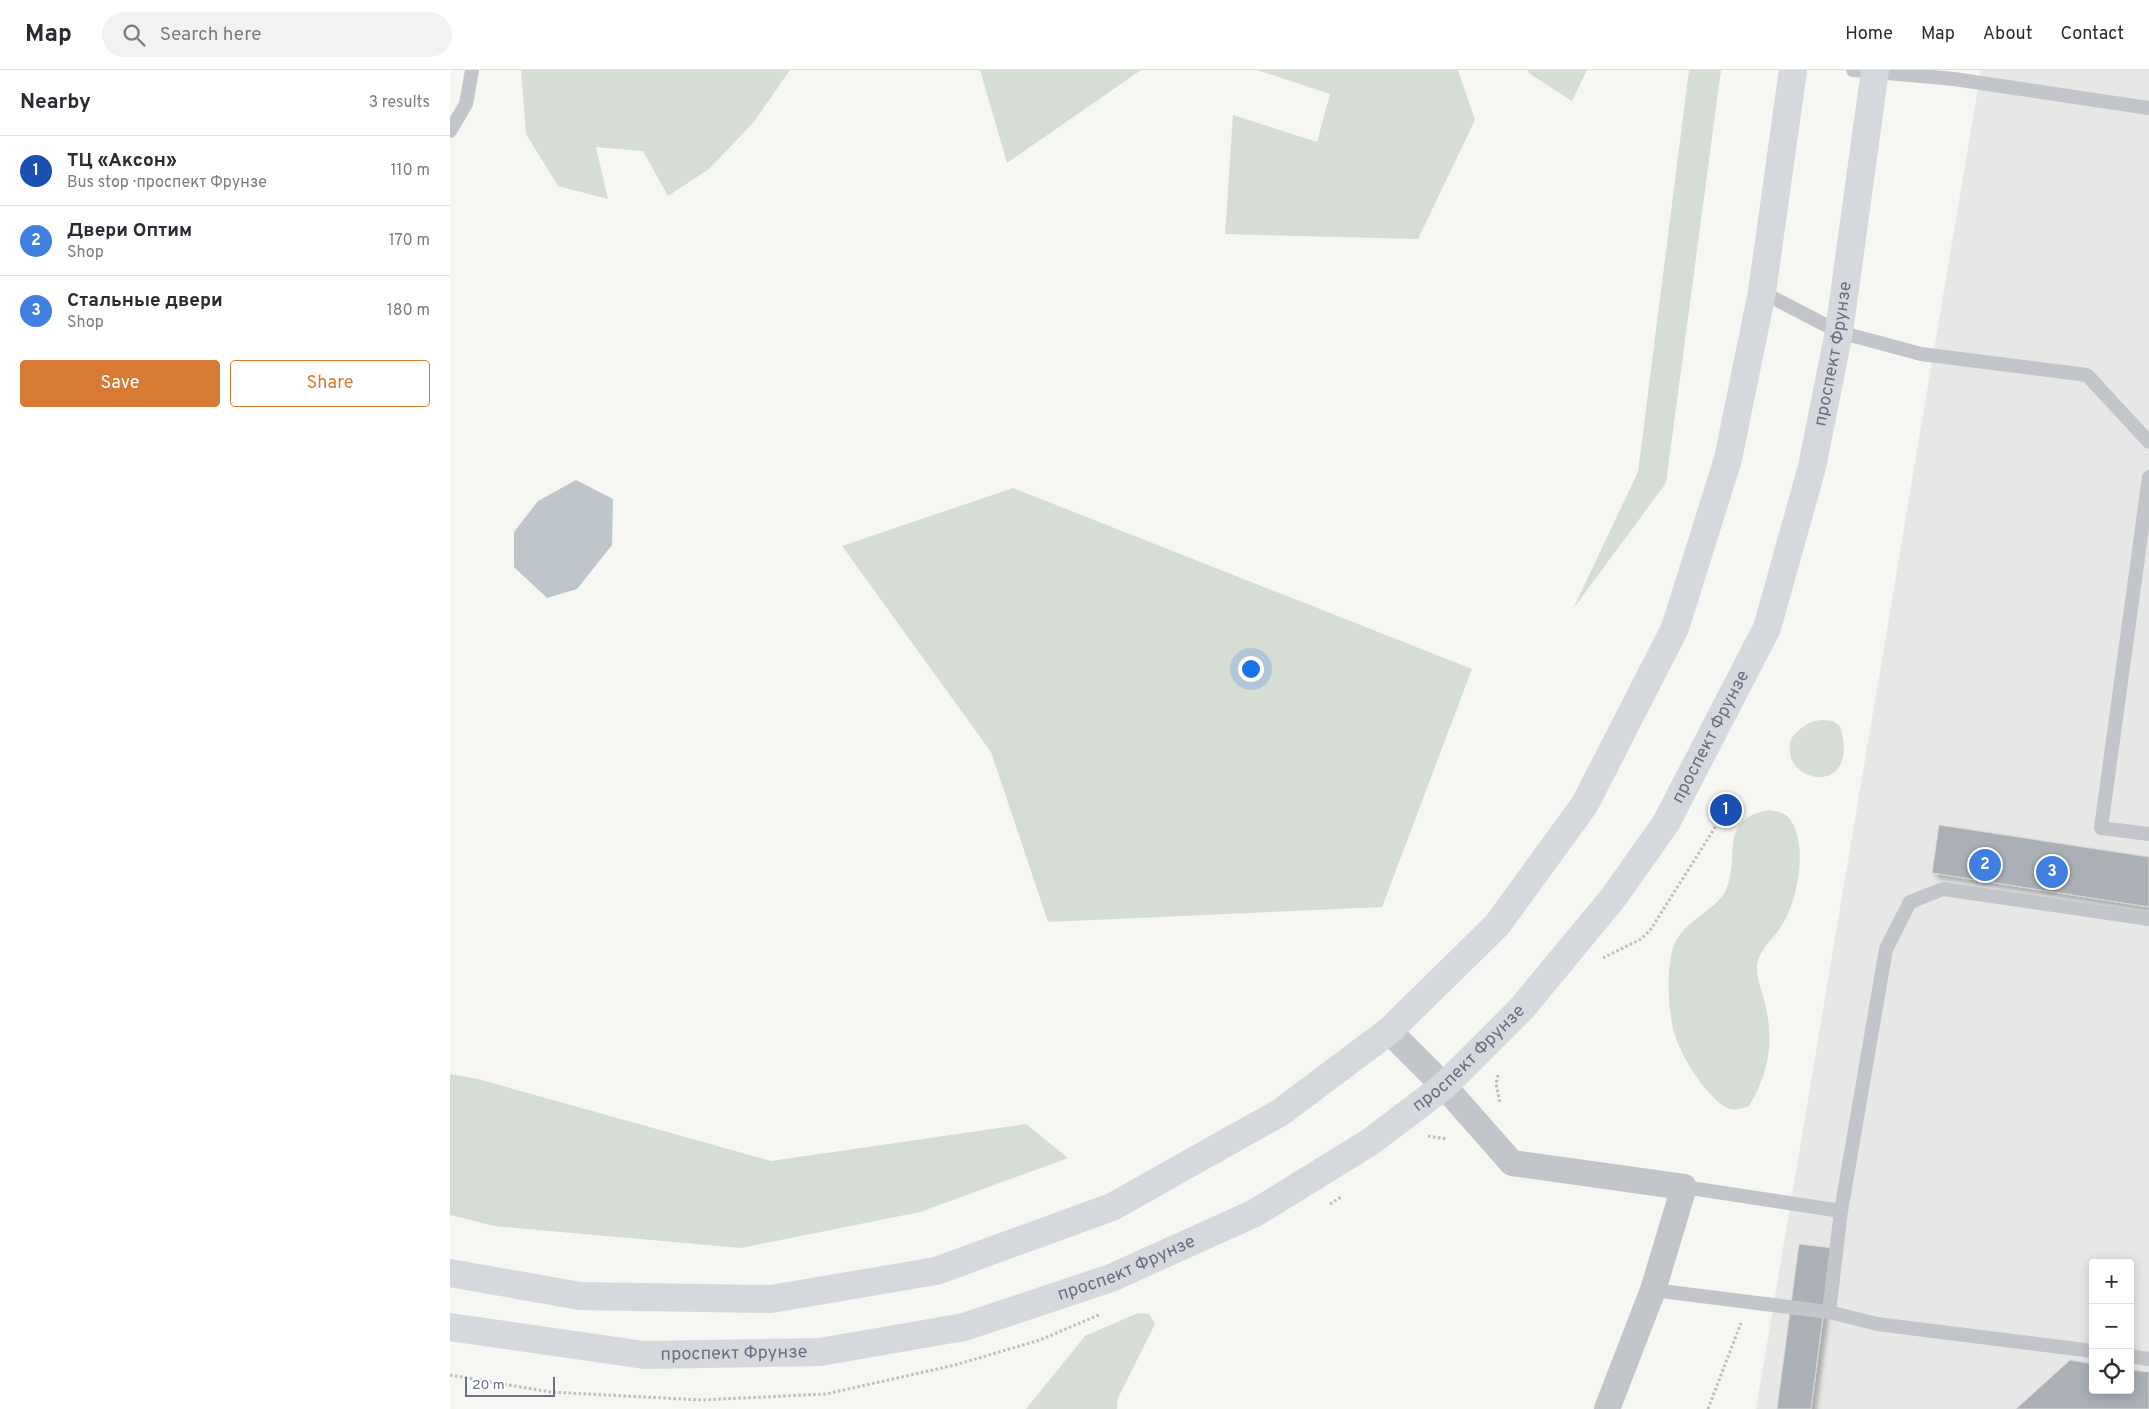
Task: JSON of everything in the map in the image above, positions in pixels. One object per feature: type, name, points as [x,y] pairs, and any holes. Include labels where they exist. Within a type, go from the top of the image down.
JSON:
[{"type":"main road","points":[[450,1273],[580,1296],[771,1299],[936,1272],[1112,1207],[1281,1112],[1389,1031],[1497,925],[1585,804],[1675,628],[1728,459],[1762,292],[1793,70]]},
{"type":"main road","name":"проспект Фрунзе","points":[[450,1327],[644,1355],[820,1352],[964,1327],[1111,1278],[1255,1212],[1370,1142],[1444,1086],[1522,1008],[1613,898],[1666,823],[1767,628],[1812,467],[1839,332],[1867,71]]},
{"type":"street","points":[[1389,1031],[1444,1086],[1512,1163],[1684,1187],[1653,1290],[1607,1409]]},
{"type":"lane","points":[[450,131],[466,104],[472,70]]},
{"type":"lane","points":[[1867,71],[1954,79],[2149,108]]},
{"type":"lane","points":[[1762,292],[1839,332],[1920,354],[2087,375],[2149,442]]},
{"type":"lane","points":[[2149,477],[2100,828],[2149,834]]},
{"type":"lane","points":[[1829,1312],[1841,1211],[1886,949],[1910,902],[1943,889],[2149,919]]},
{"type":"lane","points":[[1684,1187],[1841,1211]]},
{"type":"lane","points":[[1653,1290],[1829,1312],[1877,1324],[2089,1350]]},
{"type":"lane","points":[[2134,1357],[2149,1359]]},
{"type":"path","points":[[1599,960],[1641,939],[1651,929],[1726,810]]},
{"type":"path","points":[[1708,1409],[1748,1302]]},
{"type":"shaded area","points":[[521,70],[790,70],[753,123],[709,169],[668,196],[643,151],[596,147],[608,199],[558,186],[526,134]]},
{"type":"shaded area","points":[[980,70],[1141,70],[1007,163]]},
{"type":"shaded area","points":[[1257,70],[1458,70],[1475,120],[1418,239],[1225,234],[1233,115],[1317,142],[1330,94]]},
{"type":"shaded area","points":[[1527,70],[1587,70],[1572,101],[1530,74]]},
{"type":"shaded area","points":[[1689,70],[1721,70],[1666,483],[1573,609],[1638,472]]},
{"type":"shaded area","points":[[1981,70],[2149,70],[2149,1409],[1756,1409]]},
{"type":"shaded area","points":[[576,480],[613,499],[612,545],[577,589],[547,598],[514,567],[514,532],[538,501]]},
{"type":"shaded area","points":[[1013,488],[1472,669],[1382,907],[1048,922],[991,752],[842,546]]},
{"type":"shaded area","points":[[1833,721],[1840,726],[1844,748],[1841,763],[1833,773],[1823,777],[1812,776],[1801,771],[1794,763],[1790,752],[1791,740],[1801,728],[1811,722]]},
{"type":"shaded area","points":[[1770,810],[1787,816],[1794,826],[1800,854],[1797,886],[1788,914],[1762,952],[1757,964],[1769,1034],[1768,1059],[1765,1071],[1749,1106],[1732,1110],[1718,1102],[1709,1093],[1692,1070],[1679,1046],[1672,1024],[1668,984],[1671,954],[1679,936],[1685,929],[1716,903],[1726,890],[1730,877],[1734,840],[1737,830],[1743,821]]},
{"type":"shaded area","points":[[450,1074],[478,1079],[771,1161],[1026,1124],[1068,1158],[920,1212],[741,1248],[494,1226],[450,1215]]},
{"type":"shaded area","points":[[1138,1313],[1149,1314],[1155,1324],[1118,1398],[1117,1409],[1026,1409],[1085,1336]]},
{"type":"building","points":[[1939,825],[2149,857],[2149,907],[1932,873]]},
{"type":"building","points":[[1799,1244],[1832,1248],[1811,1409],[1777,1409]]},
{"type":"building","points":[[2070,1360],[2089,1363],[2089,1394],[2134,1394],[2134,1370],[2149,1372],[2149,1409],[2016,1409]]},
{"type":"place","name":"ТЦ «Аксон»","points":[[1726,810]]},
{"type":"place","name":"Двери Оптим","points":[[1985,865]]},
{"type":"place","name":"Стальные двери","points":[[2052,872]]}]
